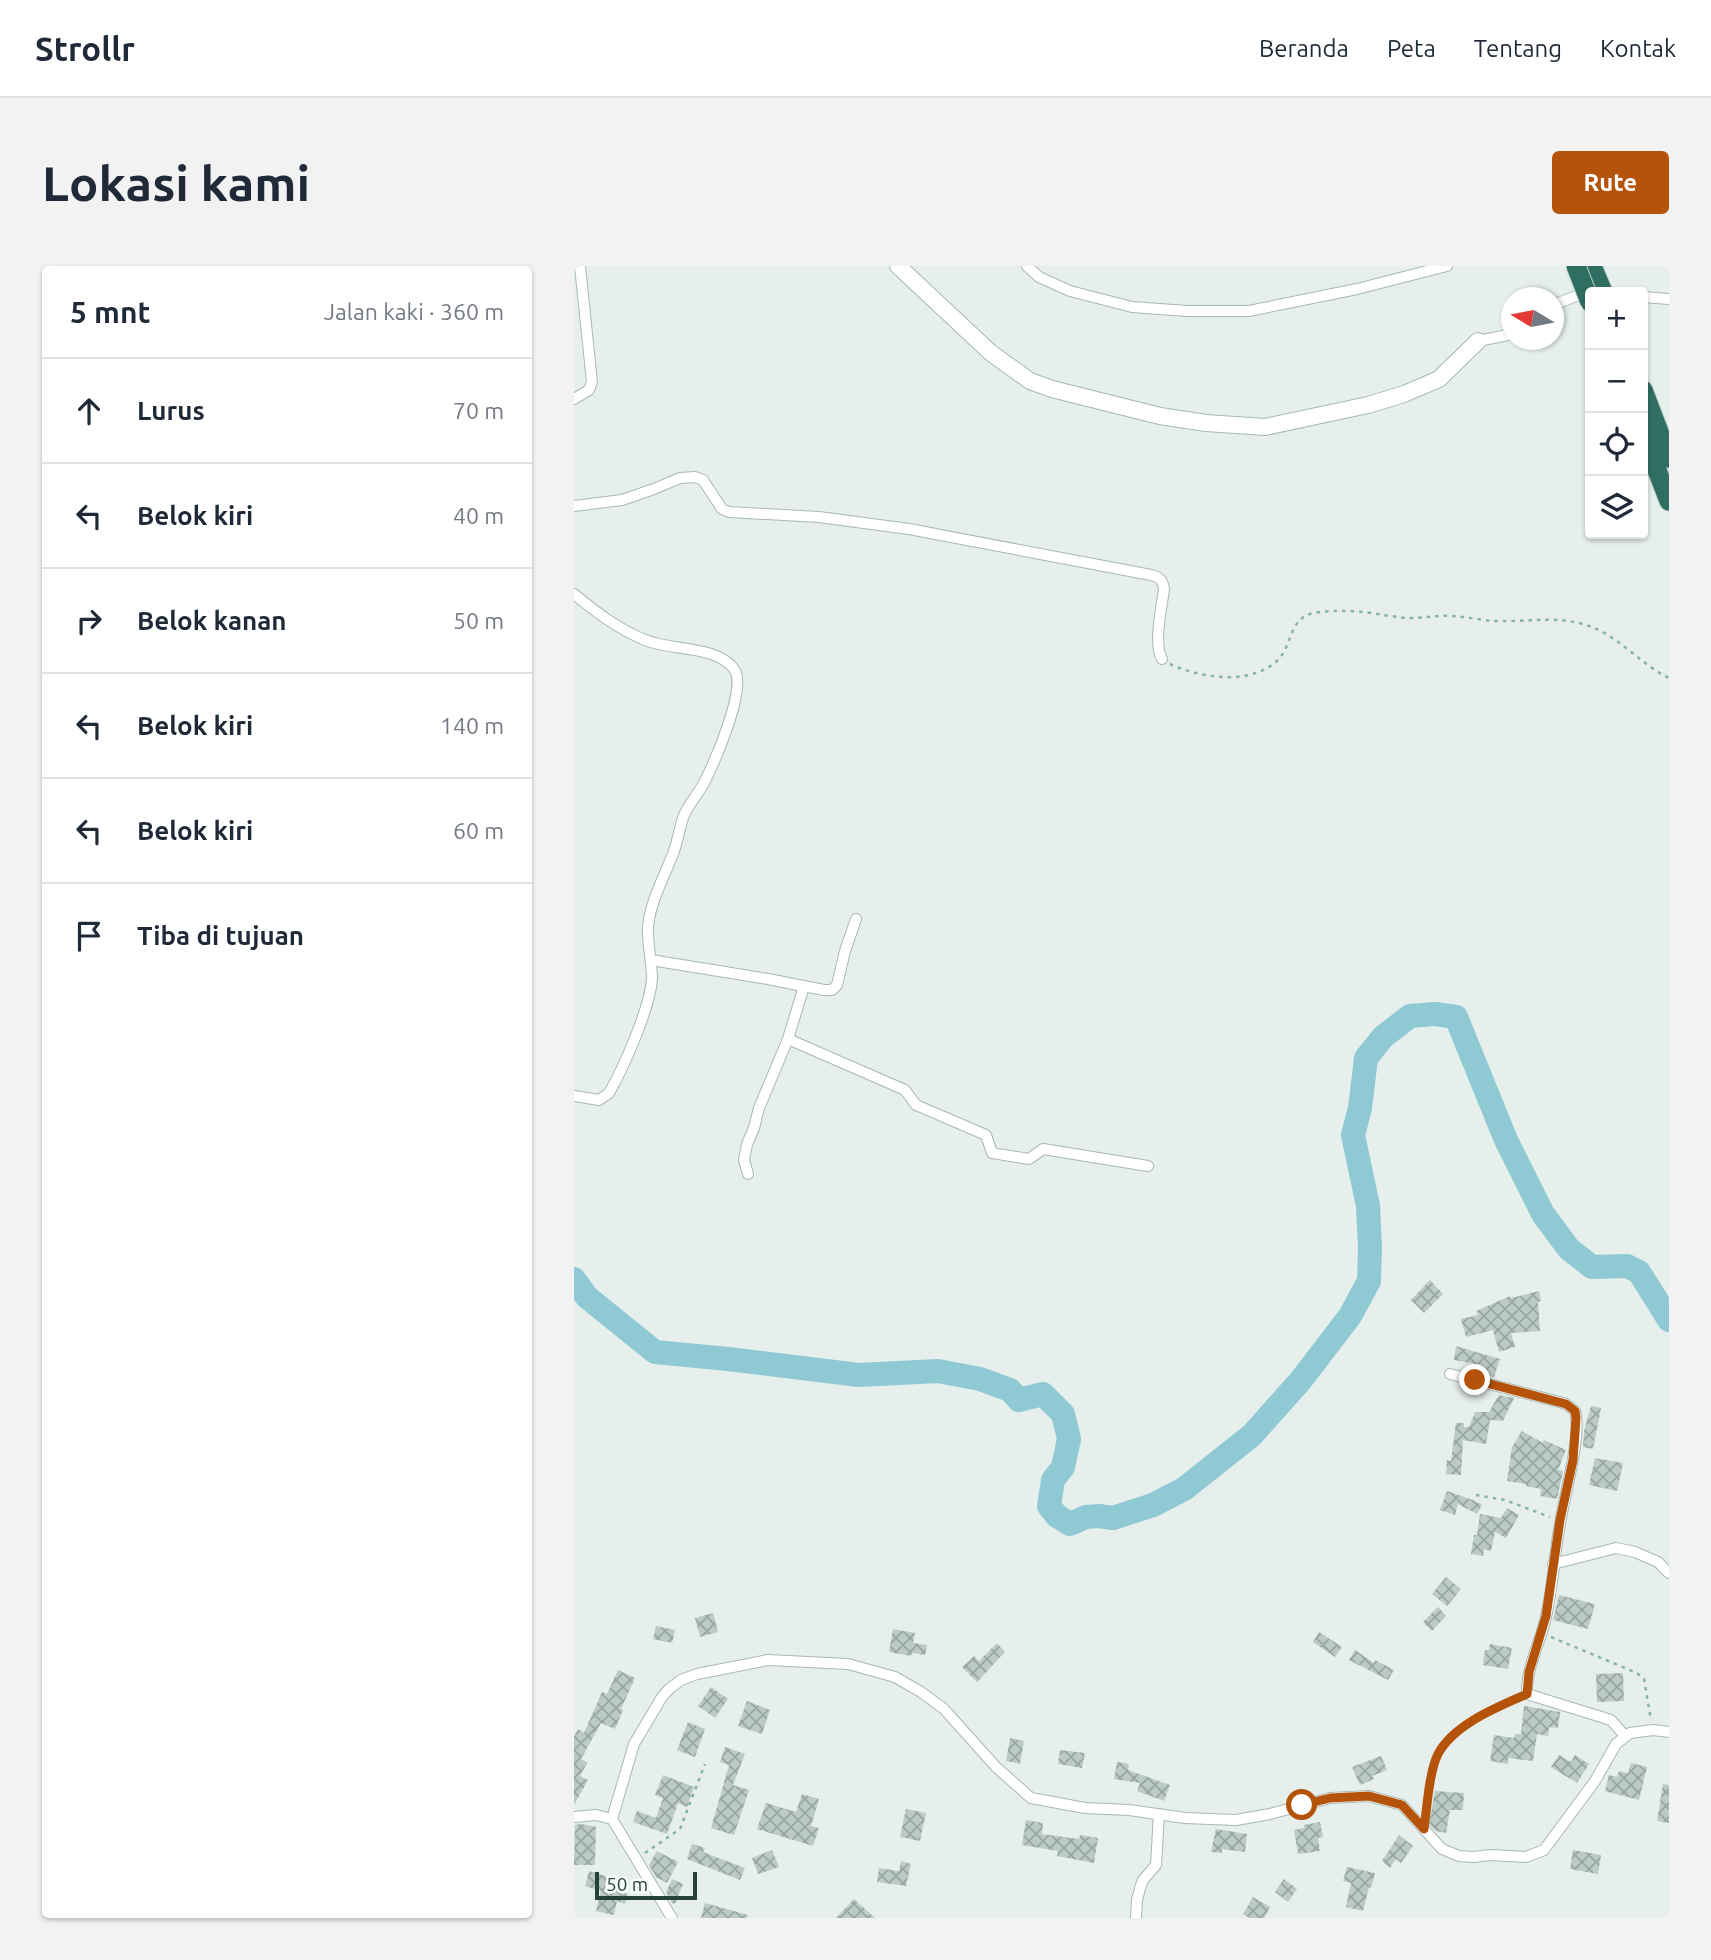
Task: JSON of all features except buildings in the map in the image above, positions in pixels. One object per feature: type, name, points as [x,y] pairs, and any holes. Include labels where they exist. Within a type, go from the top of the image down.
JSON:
[{"type":"highway","points":[[1576,266],[1585,289]]},
{"type":"highway","points":[[1592,266],[1601,287]]},
{"type":"highway","points":[[1648,403],[1669,458]]},
{"type":"highway","points":[[1648,447],[1668,500]]},
{"type":"street","points":[[574,399],[589,390],[592,382],[580,266]]},
{"type":"street","points":[[898,266],[985,348],[1030,381],[1160,416],[1206,423],[1265,427],[1368,405],[1439,380],[1478,341],[1501,336]]},
{"type":"street","points":[[1027,266],[1039,277],[1070,291],[1132,307],[1212,311],[1249,311],[1357,289],[1447,266]]},
{"type":"street","points":[[1564,301],[1585,294]]},
{"type":"street","points":[[1648,298],[1669,299]]},
{"type":"street","points":[[574,506],[622,500],[680,478],[695,477],[703,480],[722,509],[729,512],[819,517],[896,527],[1151,575],[1160,578],[1164,589],[1158,653],[1162,659]]},
{"type":"street","points":[[574,594],[600,615],[645,640],[713,654],[732,666],[739,676],[731,716],[713,766],[685,813],[654,902],[648,927],[652,981],[646,1007],[609,1093],[599,1100],[574,1096]]},
{"type":"street","points":[[651,960],[832,990],[837,985],[856,919]]},
{"type":"street","points":[[748,1174],[744,1160],[747,1144],[788,1039],[804,986]]},
{"type":"street","points":[[788,1039],[905,1090],[916,1105],[986,1135],[992,1153],[1028,1159],[1043,1149],[1148,1166]]},
{"type":"street","points":[[1450,1374],[1556,1401],[1575,1411],[1573,1460],[1560,1520],[1546,1616],[1529,1672],[1527,1694],[1611,1720],[1625,1736]]},
{"type":"street","points":[[1553,1564],[1616,1548],[1635,1552],[1658,1562],[1669,1573]]},
{"type":"street","points":[[612,1819],[634,1744],[669,1689],[681,1680],[697,1674],[768,1660],[848,1664],[895,1677],[944,1709],[996,1767],[1031,1798],[1086,1808],[1236,1820],[1330,1798],[1369,1796],[1402,1805],[1442,1849],[1459,1856],[1526,1857],[1544,1850],[1595,1781],[1616,1744],[1630,1733],[1653,1730],[1669,1732]]},
{"type":"street","points":[[1136,1918],[1137,1900],[1143,1880],[1156,1865],[1159,1814]]},
{"type":"street","points":[[574,1817],[596,1815],[612,1819],[672,1918]]},
{"type":"path","points":[[1162,659],[1178,668],[1209,676],[1225,678],[1254,672],[1276,661],[1296,623],[1302,617],[1316,613],[1341,611],[1409,618],[1448,615],[1493,621],[1559,619],[1603,632],[1621,643],[1653,670],[1669,678]]},
{"type":"path","points":[[1476,1495],[1505,1500],[1560,1520]]},
{"type":"path","points":[[1542,1633],[1637,1673],[1644,1679],[1653,1730]]},
{"type":"path","points":[[1424,1829],[1438,1754],[1448,1742],[1486,1712],[1527,1694]]},
{"type":"path","points":[[637,1859],[680,1829],[705,1764]]},
{"type":"waterway","points":[[574,1279],[587,1297],[655,1352],[859,1375],[938,1371],[980,1379],[1010,1390],[1019,1400],[1043,1394],[1063,1414],[1069,1439],[1063,1467],[1053,1480],[1049,1506],[1057,1516],[1070,1524],[1086,1517],[1113,1518],[1153,1505],[1184,1489],[1252,1435],[1301,1380],[1350,1316],[1369,1281],[1368,1206],[1353,1135],[1360,1108],[1366,1058],[1383,1037],[1410,1016],[1435,1014],[1456,1017],[1506,1140],[1543,1214],[1569,1249],[1592,1267],[1627,1266],[1639,1272],[1669,1320]]},
{"type":"route","points":[[1302,1805],[1330,1798],[1369,1796],[1402,1805],[1424,1829],[1438,1754],[1448,1742],[1486,1712],[1527,1694],[1529,1672],[1546,1616],[1560,1520],[1573,1460],[1575,1411],[1566,1404],[1475,1380]]}]
